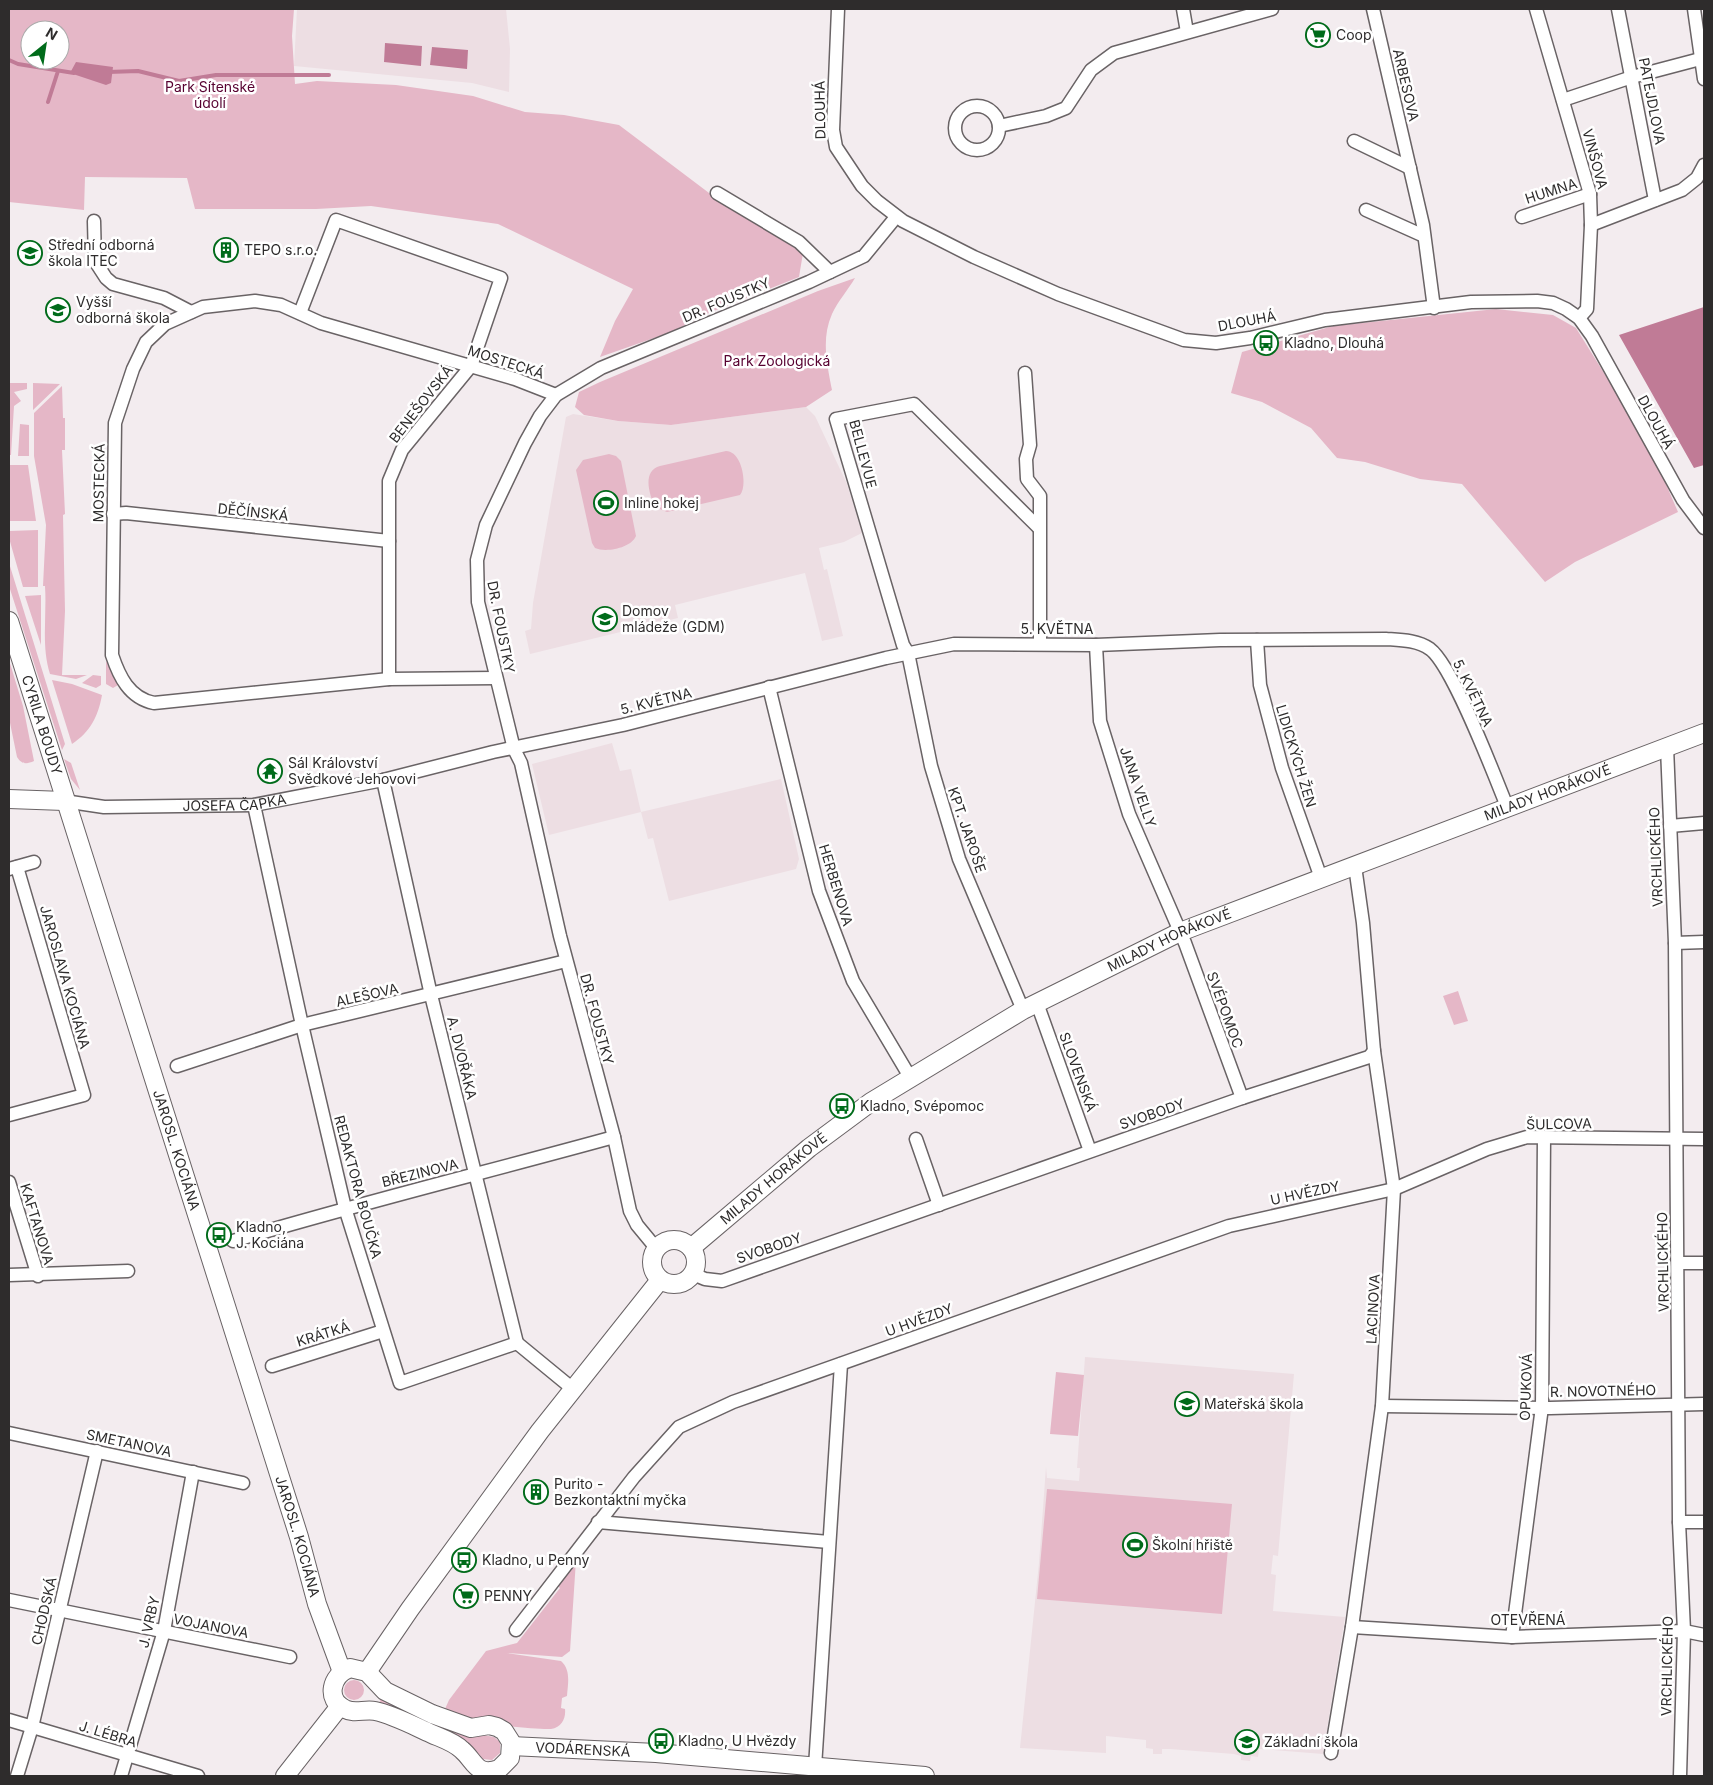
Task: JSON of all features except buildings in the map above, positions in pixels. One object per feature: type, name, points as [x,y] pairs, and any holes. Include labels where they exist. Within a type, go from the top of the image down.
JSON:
[{"type":"main road","name":"CYRILA BOUDY","points":[[9,621],[64,801]]},
{"type":"main road","name":"MILADY HORÁKOVÉ","points":[[692,1248],[809,1148],[910,1077],[1030,1006],[1180,932],[1704,733]]},
{"type":"main road","name":"JOSEFA ČAPKA","points":[[9,799],[64,801]]},
{"type":"main road","name":"JAROSL. KOCIÁNA","points":[[64,801],[299,1537],[317,1604],[342,1672]]},
{"type":"main road","points":[[677,1240],[692,1248],[696,1260],[693,1274],[681,1284],[666,1284],[660,1280],[652,1268],[651,1260],[656,1248],[663,1242],[677,1240]]},
{"type":"main road","points":[[367,1672],[410,1609],[573,1389],[660,1280]]},
{"type":"main road","points":[[354,1668],[367,1672],[385,1691],[432,1714],[471,1728],[489,1725],[497,1727],[507,1734],[512,1746],[511,1754],[505,1764],[487,1774],[475,1766],[460,1748],[410,1724],[374,1711],[350,1711],[340,1706],[332,1691],[334,1682],[342,1672],[354,1668]]},
{"type":"main road","points":[[285,1776],[340,1706]]},
{"type":"main road","name":"VODÁRENSKÁ","points":[[512,1746],[656,1753],[925,1776]]},
{"type":"street","name":"DLOUHÁ","points":[[838,9],[833,110],[836,147],[862,186],[896,217],[974,257],[1058,294],[1184,340],[1216,343],[1250,338],[1325,320],[1471,302],[1537,301],[1553,303],[1579,318],[1592,336],[1682,500],[1704,528]]},
{"type":"street","points":[[1183,9],[1187,32]]},
{"type":"street","points":[[999,126],[1046,116],[1066,108],[1091,70],[1114,53],[1272,9]]},
{"type":"street","name":"ARBESOVA","points":[[1373,9],[1424,236],[1434,308]]},
{"type":"street","name":"VINŠOVA","points":[[1536,9],[1590,194],[1591,225],[1587,309],[1579,318]]},
{"type":"street","name":"PATEJDLOVA","points":[[1618,9],[1655,200]]},
{"type":"street","points":[[1694,9],[1703,58],[1704,78]]},
{"type":"street","points":[[1563,100],[1632,77],[1703,58]]},
{"type":"street","points":[[1354,141],[1410,168]]},
{"type":"street","points":[[1591,225],[1682,190],[1697,178],[1704,164]]},
{"type":"street","points":[[716,193],[799,242],[830,272]]},
{"type":"street","name":"HUMNA","points":[[1522,217],[1590,194]]},
{"type":"street","points":[[1366,210],[1424,236]]},
{"type":"street","name":"DR. FOUSTKY","points":[[656,1248],[637,1225],[630,1211],[614,1137],[566,961],[520,763],[514,749],[478,602],[476,581],[480,542],[486,525],[522,450],[540,416],[556,395],[601,368],[864,256],[896,217]]},
{"type":"street","name":"BENEŠOVSKÁ","points":[[300,313],[336,220],[502,278],[471,366],[402,450],[389,481],[389,679]]},
{"type":"street","points":[[94,221],[95,261],[106,278],[114,284],[164,298],[191,312]]},
{"type":"street","name":"MOSTECKÁ","points":[[496,678],[389,679],[154,703],[144,700],[125,685],[117,672],[112,655],[115,422],[126,387],[146,342],[165,324],[203,307],[255,301],[281,306],[321,323],[471,366],[539,387],[556,395]]},
{"type":"street","points":[[1026,373],[1030,444],[1026,459],[1027,479],[1040,496],[1038,528],[1040,644]]},
{"type":"street","name":"BELLEVUE","points":[[908,653],[903,645],[836,419],[914,404],[1038,528]]},
{"type":"street","name":"DĚČÍNSKÁ","points":[[113,514],[126,513],[389,541]]},
{"type":"street","name":"5. KVĚTNA","points":[[514,749],[623,725],[908,653],[954,644],[1096,645],[1256,640],[1410,640],[1428,647],[1436,654],[1450,676],[1508,809]]},
{"type":"street","name":"LIDICKÝCH ŽEN","points":[[1256,640],[1260,685],[1282,768],[1321,878]]},
{"type":"street","name":"JANA VELLY","points":[[1096,645],[1100,721],[1129,814],[1180,932]]},
{"type":"street","name":"KPT. JAROŠE","points":[[908,653],[930,766],[959,859],[1030,1006]]},
{"type":"street","name":"HERBENOVA","points":[[769,688],[818,891],[852,981],[910,1077]]},
{"type":"street","name":"VRCHLICKÉHO","points":[[1667,747],[1675,943],[1679,1522],[1684,1631],[1680,1776]]},
{"type":"street","name":"JOSEFA ČAPKA","points":[[64,801],[104,807],[254,804],[383,780],[514,749]]},
{"type":"street","name":"A. DVOŘÁKA","points":[[383,780],[431,995],[516,1343]]},
{"type":"street","name":"REDAKTORA BOUČKA","points":[[254,804],[302,1025],[345,1208],[400,1383],[516,1343]]},
{"type":"street","points":[[1670,826],[1704,824]]},
{"type":"street","points":[[13,868],[34,862]]},
{"type":"street","name":"LACINOVA","points":[[1331,1753],[1352,1627],[1382,1406],[1394,1189],[1374,1052],[1363,922],[1354,866]]},
{"type":"street","name":"JAROSLAVA KOCIÁNA","points":[[9,1115],[84,1095],[13,868]]},
{"type":"street","name":"SVÉPOMOC","points":[[1180,932],[1242,1098]]},
{"type":"street","points":[[1675,943],[1704,942]]},
{"type":"street","name":"ALEŠOVA","points":[[177,1066],[302,1025],[566,961]]},
{"type":"street","name":"SLOVENSKÁ","points":[[1030,1006],[1090,1151]]},
{"type":"street","name":"SVOBODY","points":[[693,1274],[705,1280],[722,1280],[1242,1098],[1369,1057],[1374,1052]]},
{"type":"street","name":"BŘEZINOVA","points":[[234,1241],[345,1208],[614,1137]]},
{"type":"street","name":"ŠULCOVA","points":[[1394,1189],[1487,1149],[1527,1137],[1704,1139]]},
{"type":"street","name":"OPUKOVÁ","points":[[1512,1637],[1542,1407],[1544,1137]]},
{"type":"street","points":[[916,1139],[939,1205]]},
{"type":"street","name":"KAFTANOVA","points":[[9,1182],[38,1276]]},
{"type":"street","name":"U HVĚZDY","points":[[516,1630],[598,1522],[679,1427],[752,1395],[1229,1226],[1394,1189]]},
{"type":"street","points":[[1678,1263],[1704,1263]]},
{"type":"street","points":[[9,1275],[38,1276],[128,1271]]},
{"type":"street","name":"KRÁTKÁ","points":[[272,1366],[383,1331]]},
{"type":"street","points":[[516,1343],[573,1389]]},
{"type":"street","points":[[815,1767],[841,1364]]},
{"type":"street","name":"R. NOVOTNÉHO","points":[[1382,1406],[1542,1407],[1704,1404]]},
{"type":"street","name":"SMETANOVA","points":[[9,1433],[243,1482]]},
{"type":"street","name":"CHODSKÁ","points":[[17,1776],[32,1727],[97,1451]]},
{"type":"street","name":"J. VRBY","points":[[121,1776],[164,1632],[194,1472]]},
{"type":"street","points":[[598,1522],[829,1542]]},
{"type":"street","points":[[1679,1522],[1704,1522]]},
{"type":"street","name":"VOJANOVA","points":[[9,1600],[290,1657]]},
{"type":"street","name":"OTEVŘENÁ","points":[[1352,1627],[1512,1637],[1684,1631],[1704,1635]]},
{"type":"street","name":"J. LÉBRA","points":[[9,1720],[198,1776]]},
{"type":"shaded area","points":[[297,9],[506,9],[510,49],[509,92],[472,83],[294,66]]},
{"type":"shaded area","points":[[385,43],[422,46],[421,66],[384,62]]},
{"type":"shaded area","points":[[432,47],[468,50],[467,69],[430,65]]},
{"type":"shaded area","points":[[76,62],[113,67],[111,83],[106,85],[70,73]]},
{"type":"shaded area","points":[[1704,307],[1704,465],[1694,468],[1619,335]]},
{"type":"shaded area","points":[[806,407],[815,416],[847,484],[862,533],[844,542],[819,548],[824,570],[827,569],[843,636],[822,641],[805,573],[675,605],[678,618],[530,654],[525,631],[531,629],[533,603],[566,417],[573,414],[618,421],[671,425]]},
{"type":"shaded area","points":[[612,743],[620,771],[631,769],[641,812],[549,835],[532,764]]},
{"type":"shaded area","points":[[781,779],[799,859],[796,869],[669,901],[653,838],[648,839],[641,812]]},
{"type":"shaded area","points":[[1085,1357],[1294,1374],[1278,1556],[1273,1555],[1271,1574],[1276,1575],[1273,1611],[1345,1617],[1323,1754],[1259,1749],[1258,1757],[1251,1756],[1250,1761],[1241,1760],[1241,1756],[1234,1754],[1170,1749],[1162,1749],[1162,1754],[1153,1754],[1153,1749],[1146,1748],[1146,1740],[1106,1736],[1106,1753],[1020,1748],[1039,1563],[1046,1467],[1047,1478],[1079,1481],[1080,1468],[1077,1468]]},
{"type":"green space","name":"Park Sítenské údolí","points":[[9,9],[294,9],[292,36],[295,84],[317,81],[396,85],[473,96],[525,112],[564,115],[619,125],[717,199],[803,253],[799,277],[711,312],[671,332],[600,357],[615,321],[633,289],[498,224],[371,206],[316,209],[195,209],[187,178],[85,177],[84,210],[9,202]]},
{"type":"green space","name":"Park Zoologická","points":[[855,278],[834,309],[829,323],[826,352],[832,390],[806,407],[671,425],[618,421],[584,415],[575,407],[579,392],[600,382],[818,291]]},
{"type":"green space","points":[[1496,309],[1553,315],[1576,328],[1650,447],[1678,512],[1575,562],[1545,582],[1462,484],[1420,479],[1365,462],[1337,458],[1311,428],[1262,402],[1231,393],[1242,352],[1333,326]]},
{"type":"green space","points":[[9,383],[27,383],[27,389],[14,392],[21,401],[14,406],[11,455],[9,455]]},
{"type":"green space","points":[[33,383],[60,384],[33,410]]},
{"type":"green space","points":[[62,386],[63,418],[65,418],[65,450],[62,450],[65,514],[63,515],[65,611],[62,675],[87,675],[76,679],[50,674],[47,663],[45,586],[43,586],[46,525],[34,456],[34,413]]},
{"type":"green space","points":[[20,424],[29,425],[29,456],[18,456]]},
{"type":"green space","name":"Inline hokej","points":[[726,451],[732,452],[740,462],[743,484],[740,495],[667,512],[655,507],[649,490],[649,478],[654,469]]},
{"type":"green space","name":"Inline hokej","points":[[609,454],[616,456],[621,461],[636,536],[629,544],[605,550],[595,548],[592,543],[576,470],[583,460]]},
{"type":"green space","points":[[9,465],[28,465],[36,521],[9,521]]},
{"type":"green space","points":[[38,530],[38,587],[23,587],[9,538],[9,531]]},
{"type":"green space","points":[[9,563],[65,744],[62,750],[9,586]]},
{"type":"green space","points":[[41,595],[41,645],[25,596]]},
{"type":"green space","points":[[9,660],[23,706],[34,761],[29,763],[23,763],[17,757],[9,718]]},
{"type":"green space","points":[[106,661],[118,685],[113,688],[106,684]]},
{"type":"green space","points":[[93,675],[101,676],[101,685],[96,688],[82,683]]},
{"type":"green space","points":[[52,680],[72,684],[102,695],[92,723],[84,734],[72,744]]},
{"type":"green space","points":[[64,759],[71,763],[80,790],[71,779]]},
{"type":"green space","points":[[1458,991],[1468,1021],[1454,1025],[1443,996]]},
{"type":"green space","points":[[1056,1372],[1084,1375],[1078,1436],[1050,1434]]},
{"type":"green space","name":"Školní hřiště","points":[[1047,1489],[1232,1504],[1222,1614],[1037,1599]]},
{"type":"green space","points":[[576,1560],[570,1651],[562,1657],[507,1653],[561,1661],[568,1673],[568,1686],[567,1696],[562,1698],[561,1708],[565,1709],[565,1712],[561,1724],[551,1729],[498,1725],[476,1722],[445,1709],[449,1700],[486,1651],[517,1643],[560,1588],[554,1583]]},
{"type":"green space","points":[[354,1680],[361,1683],[364,1690],[361,1697],[354,1700],[347,1697],[344,1690],[347,1683]]},
{"type":"green space","points":[[382,1696],[466,1732],[494,1737],[500,1742],[500,1753],[492,1760],[483,1759],[474,1751],[378,1706]]},
{"type":"waterway","points":[[9,60],[18,64],[74,73]]},
{"type":"waterway","points":[[48,102],[58,71]]},
{"type":"waterway","points":[[108,72],[138,71],[179,81],[216,75],[329,75]]},
{"type":"place","name":"Coop","points":[[1318,35]]},
{"type":"place","name":"TEPO s.r.o.","points":[[226,250]]},
{"type":"place","name":"Střední odborná škola ITEC","points":[[30,253]]},
{"type":"place","name":"Vyšší odborná škola","points":[[58,310]]},
{"type":"place","name":"Kladno, Dlouhá","points":[[1266,343]]},
{"type":"place","name":"Inline hokej","points":[[606,503]]},
{"type":"place","name":"Domov mládeže (GDM)","points":[[605,619]]},
{"type":"place","name":"Sál Království Svědkové Jehovovi","points":[[270,771]]},
{"type":"place","name":"Kladno, Svépomoc","points":[[842,1106]]},
{"type":"place","name":"Kladno, J. Kociána","points":[[219,1235]]},
{"type":"place","name":"Mateřská škola","points":[[1187,1404]]},
{"type":"place","name":"Purito - Bezkontaktní myčka","points":[[536,1492]]},
{"type":"place","name":"Školní hřiště","points":[[1135,1545]]},
{"type":"place","name":"Kladno, u Penny","points":[[464,1560]]},
{"type":"place","name":"PENNY","points":[[466,1596]]},
{"type":"place","name":"Kladno, U Hvězdy","points":[[661,1741]]},
{"type":"place","name":"Základní škola","points":[[1247,1742]]}]
